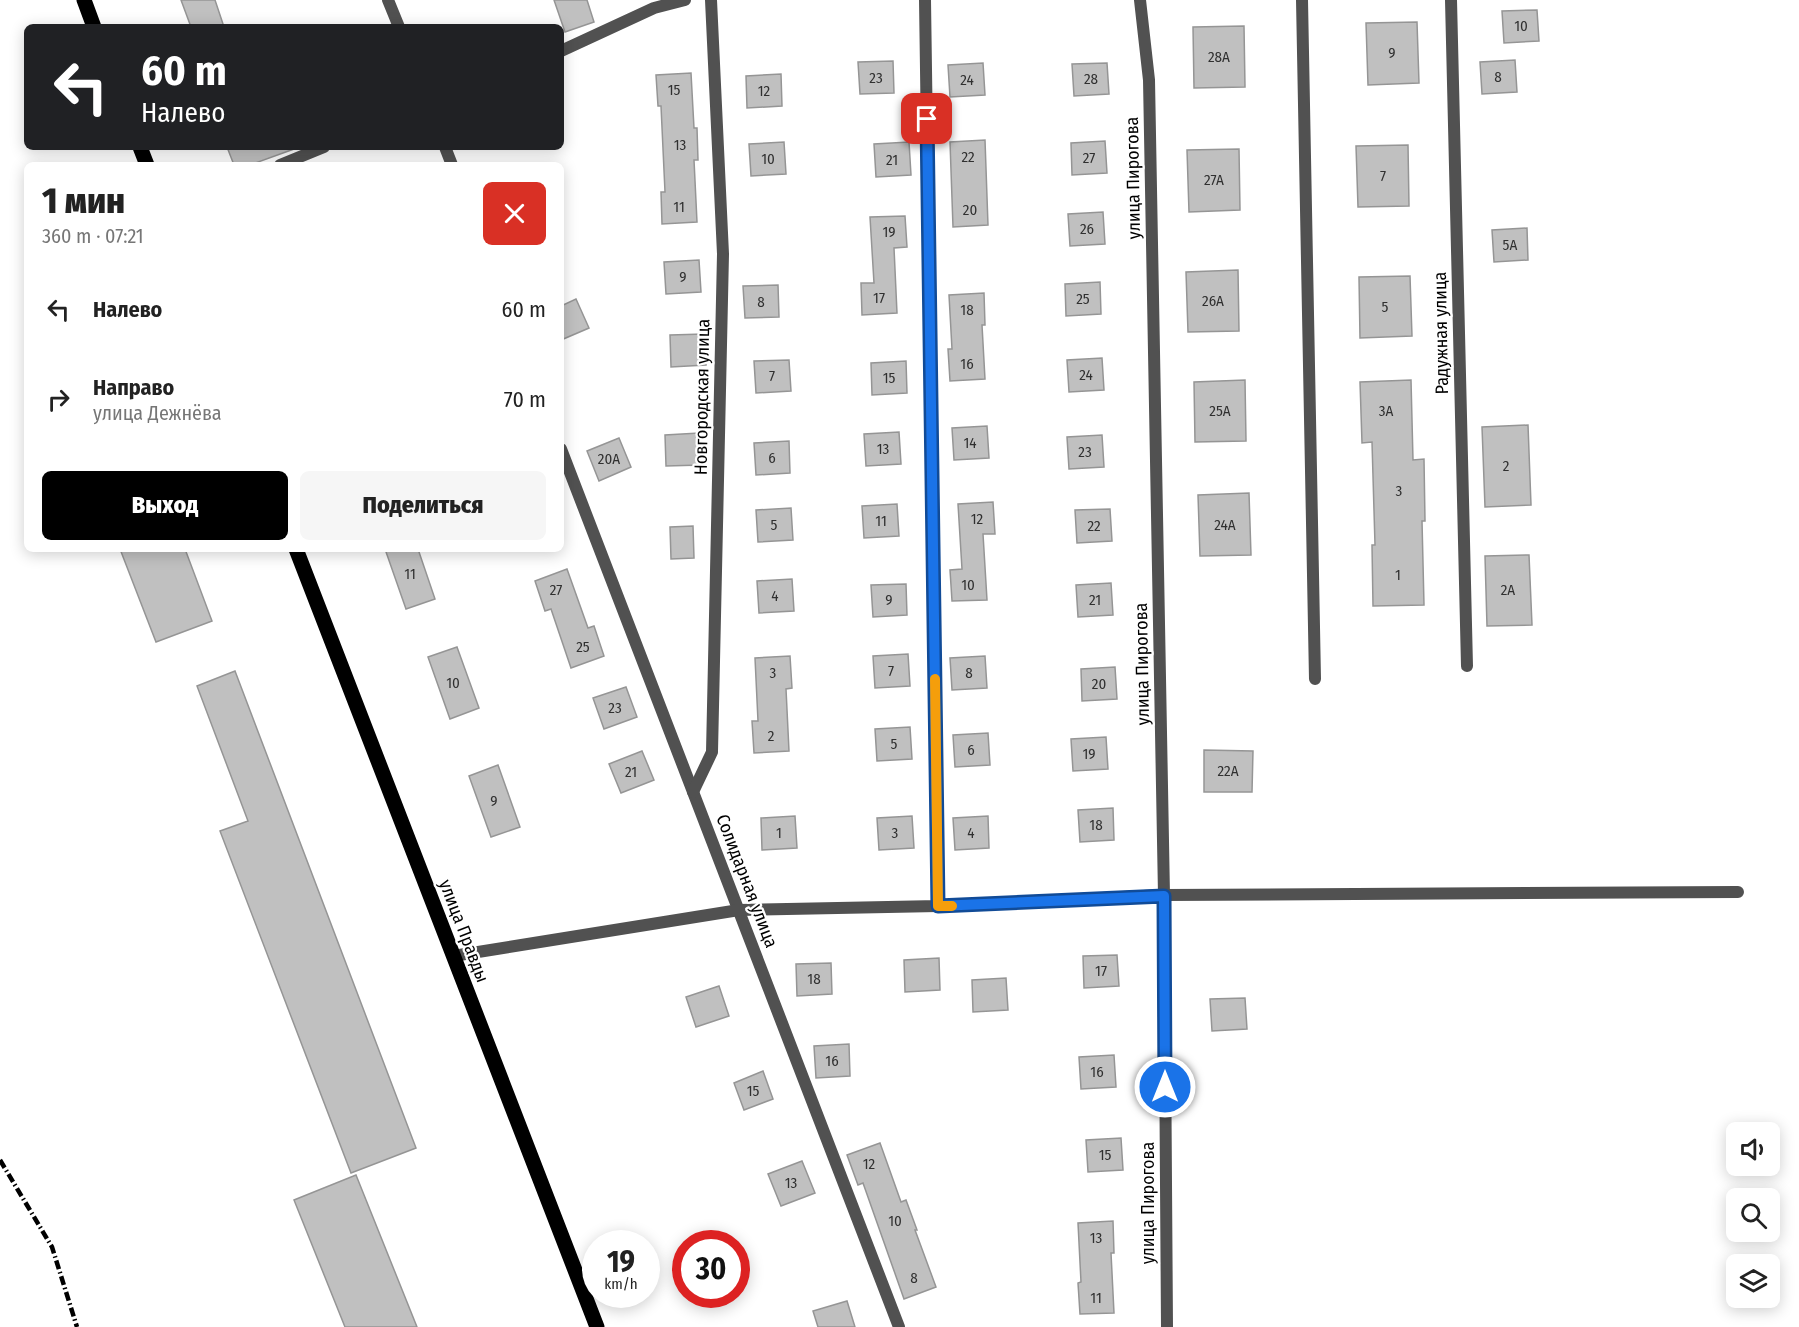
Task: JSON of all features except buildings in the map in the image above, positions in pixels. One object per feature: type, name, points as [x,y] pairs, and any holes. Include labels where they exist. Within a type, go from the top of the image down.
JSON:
[{"type":"main road","points":[[84,0],[93,24]]},
{"type":"main road","name":"улица Правды","points":[[297,552],[597,1327]]},
{"type":"street","points":[[388,0],[398,24]]},
{"type":"street","points":[[564,49],[652,4],[685,0]]},
{"type":"street","name":"Новгородская улица","points":[[693,792],[712,752],[723,254],[711,0]]},
{"type":"street","points":[[926,0],[938,906]]},
{"type":"street","name":"улица Пирогова","points":[[1140,0],[1149,80],[1164,896],[1167,1327]]},
{"type":"street","points":[[1302,0],[1315,679]]},
{"type":"street","name":"Радужная улица","points":[[1451,0],[1467,666]]},
{"type":"street","points":[[287,162],[317,150]]},
{"type":"street","name":"Солидарная улица","points":[[564,457],[899,1327]]},
{"type":"street","points":[[453,956],[739,910],[938,906],[1164,896],[1738,892]]},
{"type":"railway","points":[[0,1160],[52,1247],[77,1327]]},
{"type":"slow traffic","points":[[935,679],[938,906],[952,906]]},
{"type":"route","points":[[927,119],[938,906],[1164,896],[1165,1087]]}]
